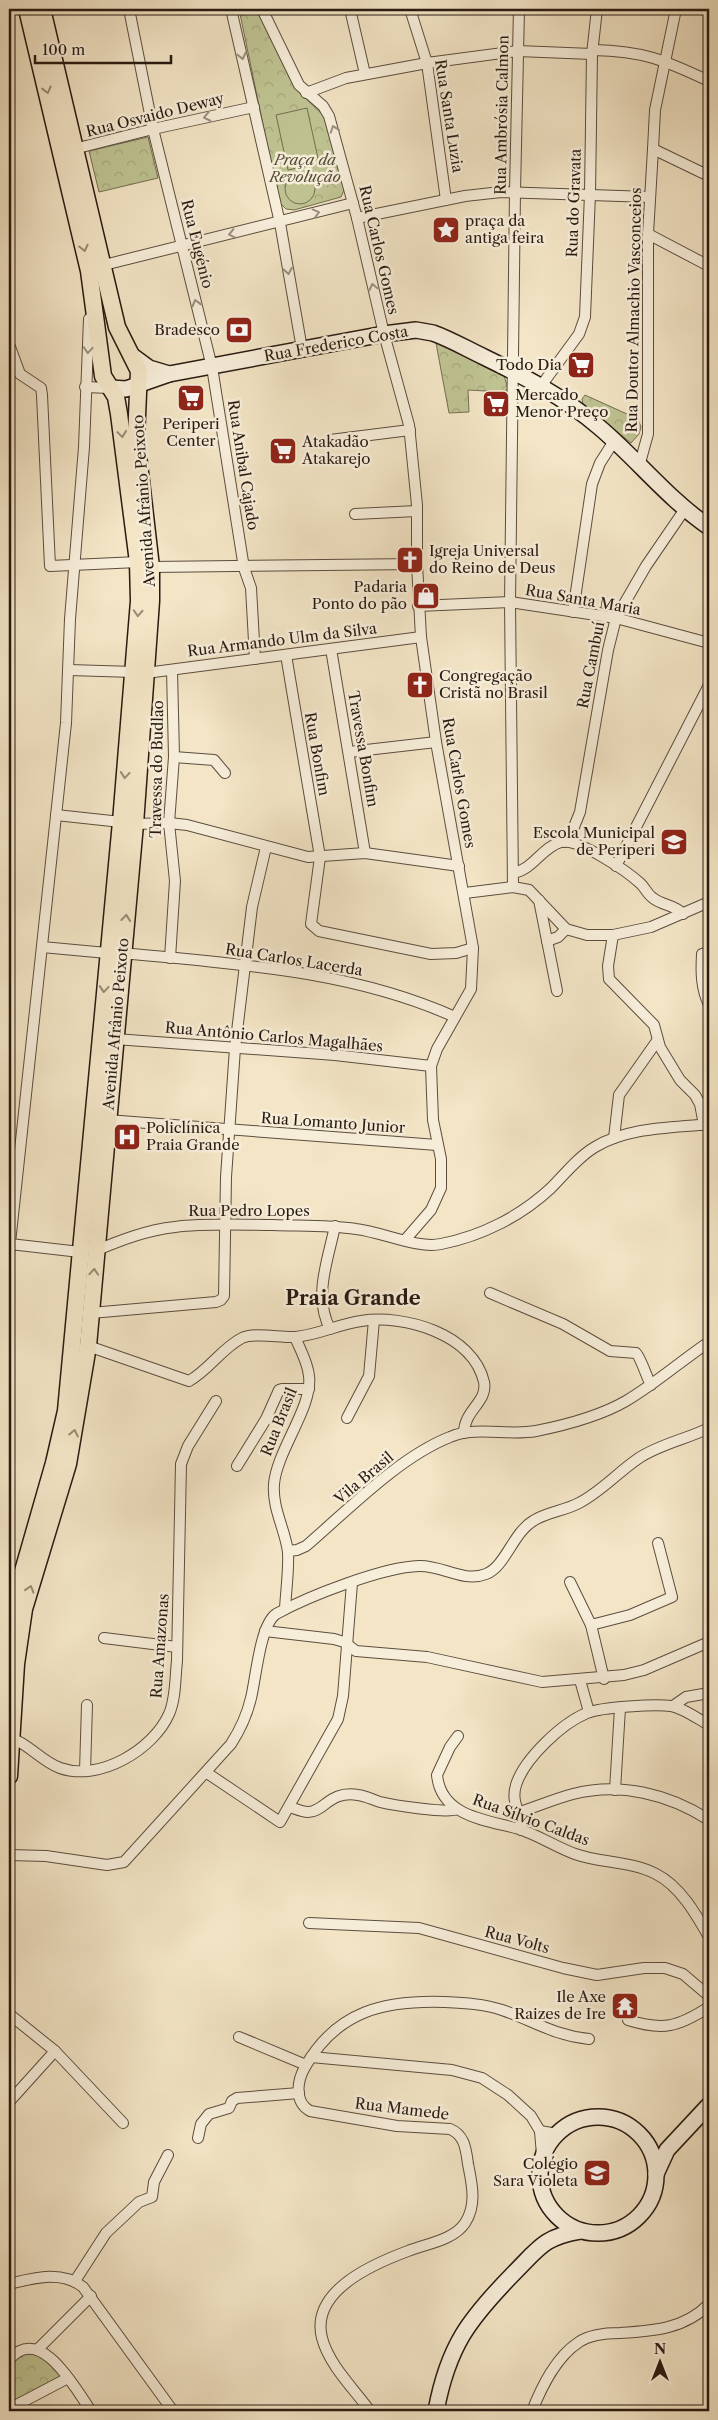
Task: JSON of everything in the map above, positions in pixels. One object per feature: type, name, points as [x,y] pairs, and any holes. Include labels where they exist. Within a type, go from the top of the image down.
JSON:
[{"type":"main road","name":"Avenida Afrânio Peixoto","points":[[9,1776],[16,1664],[24,1609],[68,1464],[88,1346],[91,1313],[88,1251],[128,823],[140,673],[138,600],[145,565],[136,438],[140,384],[138,365],[122,340],[104,265],[27,9]]},
{"type":"main road","name":"Avenida Afrânio Peixoto","points":[[42,9],[92,284],[101,367],[103,376],[116,397],[145,565]]},
{"type":"main road","name":"Rua Frederico Costa","points":[[140,384],[169,374],[384,334],[416,330],[433,333],[541,386],[580,412],[640,463],[685,509],[709,527]]},
{"type":"main road","name":"Rua Frederico Costa","points":[[134,357],[149,368],[169,374]]},
{"type":"main road","points":[[110,388],[122,390],[140,384]]},
{"type":"main road","name":"Avenida Afrânio Peixoto","points":[[9,1620],[54,1463],[66,1411],[107,1120],[115,1039],[115,953]]},
{"type":"main road","points":[[656,2174],[668,2150],[709,2105]]},
{"type":"main road","points":[[590,2117],[605,2117],[619,2121],[632,2128],[643,2138],[651,2151],[656,2174],[654,2192],[646,2209],[633,2222],[616,2230],[598,2233],[580,2231],[564,2223],[551,2210],[542,2193],[539,2174],[542,2155],[552,2139],[575,2121],[590,2117]]},
{"type":"main road","points":[[651,2151],[668,2150]]},
{"type":"main road","points":[[547,2240],[551,2225],[551,2210]]},
{"type":"main road","points":[[436,2411],[450,2359],[470,2322],[487,2300],[547,2240],[580,2231]]},
{"type":"street","name":"Rua Eugénio","points":[[129,9],[153,129],[212,367]]},
{"type":"street","points":[[231,9],[280,223],[302,349]]},
{"type":"street","name":"Rua Carlos Gomes","points":[[262,9],[299,85],[323,106],[329,116],[357,218],[384,334],[410,430],[417,511],[418,606],[421,638],[436,742],[465,893],[473,948],[471,989],[438,1049],[431,1066],[433,1120],[441,1159],[442,1188],[431,1210],[405,1240]]},
{"type":"street","points":[[350,9],[365,74]]},
{"type":"street","name":"Rua Santa Luzia","points":[[410,9],[428,63],[446,200]]},
{"type":"street","name":"Rua Ambrósia Calmon","points":[[513,887],[510,602],[514,191],[519,9]]},
{"type":"street","name":"Rua do Gravata","points":[[541,386],[579,334],[584,323],[590,194],[593,52],[598,9]]},
{"type":"street","name":"Rua Doutor Almachio Vasconceios","points":[[640,463],[648,434],[648,234],[655,110],[676,9]]},
{"type":"street","points":[[306,93],[365,74],[428,63],[518,51],[593,52],[621,50],[665,60],[709,81]]},
{"type":"street","name":"Rua Osvaido Deway","points":[[69,152],[153,129],[254,107]]},
{"type":"street","points":[[653,149],[709,176]]},
{"type":"street","points":[[357,218],[446,200],[514,191],[650,196]]},
{"type":"street","points":[[104,265],[280,223],[353,203]]},
{"type":"street","points":[[648,234],[709,266]]},
{"type":"street","points":[[9,1248],[56,815],[69,670],[74,566],[84,447],[85,387],[92,284]]},
{"type":"street","points":[[9,344],[20,374],[41,388],[49,507],[48,556],[51,568],[145,565],[244,568],[417,564]]},
{"type":"street","name":"Rua Anibal Cajado","points":[[212,367],[244,568],[251,588],[255,659]]},
{"type":"street","points":[[85,387],[110,388]]},
{"type":"street","points":[[330,440],[410,430]]},
{"type":"street","points":[[573,612],[592,484],[600,463],[614,441]]},
{"type":"street","name":"Rua Cambuí","points":[[565,842],[580,812],[616,618],[646,566],[685,509]]},
{"type":"street","points":[[355,514],[417,511]]},
{"type":"street","name":"Rua Santa Maria","points":[[418,606],[510,602],[616,618],[709,644]]},
{"type":"street","name":"Rua Armando Ulm da Silva","points":[[69,670],[140,673],[421,638]]},
{"type":"street","name":"Travessa Bonfim","points":[[331,649],[365,853]]},
{"type":"street","name":"Rua Bonfim","points":[[286,655],[320,858],[310,918],[314,928],[425,954],[445,954],[473,948]]},
{"type":"street","name":"Travessa do Budlao","points":[[170,958],[175,881],[169,823],[174,756],[172,670]]},
{"type":"street","points":[[616,866],[709,685]]},
{"type":"street","points":[[349,752],[436,742]]},
{"type":"street","points":[[174,756],[214,760],[225,773]]},
{"type":"street","points":[[56,815],[128,823],[169,823],[204,829],[308,858],[365,853],[459,866]]},
{"type":"street","points":[[513,873],[524,869],[554,844],[574,842],[616,866],[642,884],[652,898],[672,905],[683,914]]},
{"type":"street","points":[[91,1313],[222,1300],[226,1292],[224,1225],[235,1048],[252,907],[266,847]]},
{"type":"street","points":[[465,893],[513,887],[529,890],[566,928],[587,935],[613,935],[651,927],[709,902]]},
{"type":"street","points":[[539,899],[557,991]]},
{"type":"street","points":[[547,941],[558,937],[566,928]]},
{"type":"street","points":[[613,935],[608,966],[609,979],[654,1025],[657,1040],[680,1080],[695,1095],[707,1124]]},
{"type":"street","name":"Rua Carlos Lacerda","points":[[42,947],[170,958],[306,973],[381,989],[421,1002],[456,1017]]},
{"type":"street","points":[[709,952],[702,954],[705,977],[703,991],[709,1005]]},
{"type":"street","name":"Rua Antônio Carlos Magalhães","points":[[115,1039],[335,1055],[431,1066]]},
{"type":"street","points":[[614,1138],[619,1095],[657,1040]]},
{"type":"street","name":"Rua Lomanto Junior","points":[[107,1120],[437,1145]]},
{"type":"street","name":"Rua Pedro Lopes","points":[[9,1248],[88,1251],[124,1239],[174,1227],[224,1225],[335,1226],[380,1232],[420,1245],[439,1245],[478,1234],[523,1210],[549,1189],[584,1154],[595,1146],[614,1138],[646,1131],[707,1124]]},
{"type":"street","points":[[330,1329],[322,1310],[321,1290],[335,1226]]},
{"type":"street","points":[[490,1293],[564,1324],[610,1351],[636,1353],[641,1358],[643,1369],[651,1385]]},
{"type":"street","points":[[347,1418],[369,1376],[374,1320]]},
{"type":"street","points":[[88,1346],[189,1381],[244,1337],[295,1337],[374,1320],[406,1322],[432,1330],[459,1346],[469,1356],[481,1374],[485,1388],[481,1399],[468,1415],[464,1433]]},
{"type":"street","name":"Rua Brasil","points":[[284,1609],[288,1551],[275,1502],[276,1469],[309,1389],[309,1373],[295,1337]]},
{"type":"street","name":"Vila Brasil","points":[[288,1551],[306,1546],[403,1464],[440,1441],[464,1433],[521,1434],[547,1429],[609,1409],[651,1385],[709,1342]]},
{"type":"street","points":[[237,1466],[266,1419],[280,1389],[309,1389]]},
{"type":"street","name":"Rua Amazonas","points":[[11,1738],[59,1768],[85,1771],[122,1760],[144,1745],[158,1730],[171,1707],[177,1647],[181,1557],[180,1464],[183,1454],[216,1401]]},
{"type":"street","points":[[9,1856],[40,1856],[107,1865],[124,1862],[207,1773],[240,1730],[246,1715],[269,1619],[284,1609],[379,1574],[416,1566],[432,1567],[466,1576],[488,1574],[496,1568],[516,1536],[533,1520],[566,1509],[589,1498],[649,1452],[708,1431]]},
{"type":"street","points":[[591,1625],[630,1615],[672,1597],[658,1543]]},
{"type":"street","points":[[570,1582],[591,1625],[604,1678]]},
{"type":"street","points":[[207,1773],[280,1822],[338,1719],[343,1696],[352,1583]]},
{"type":"street","points":[[265,1631],[334,1639],[356,1651],[427,1658],[525,1680],[542,1682],[604,1678],[644,1670],[709,1642]]},
{"type":"street","points":[[104,1638],[177,1647]]},
{"type":"street","points":[[580,1680],[589,1712]]},
{"type":"street","points":[[673,1706],[686,1697],[709,1693]]},
{"type":"street","points":[[85,1771],[87,1705]]},
{"type":"street","points":[[521,1830],[521,1821],[514,1798],[520,1776],[552,1737],[568,1724],[589,1712],[620,1708],[673,1706],[709,1725]]},
{"type":"street","points":[[616,1790],[620,1708]]},
{"type":"street","points":[[457,1809],[441,1790],[437,1775],[450,1747],[458,1736]]},
{"type":"street","points":[[518,1813],[572,1794],[616,1790],[650,1793],[668,1798],[709,1820]]},
{"type":"street","name":"Rua Sílvio Caldas","points":[[290,1807],[304,1811],[315,1811],[330,1799],[350,1794],[388,1804],[441,1812],[450,1812],[457,1809],[478,1818],[521,1830],[576,1854],[655,1873],[673,1887],[683,1898],[709,1937]]},
{"type":"street","name":"Rua Volts","points":[[309,1923],[419,1928],[563,1968],[597,1975],[665,1968],[683,1974],[709,1996]]},
{"type":"street","points":[[198,2138],[204,2118],[215,2111],[229,2108],[232,2101],[237,2098],[299,2095],[300,2080],[309,2061],[331,2036],[358,2015],[379,2006],[400,2002],[471,2003],[502,2010],[560,2034],[588,2039]]},
{"type":"street","points":[[628,2020],[655,2027],[671,2026],[688,2021],[709,2007]]},
{"type":"street","points":[[9,2014],[55,2051],[123,2123]]},
{"type":"street","points":[[239,2036],[309,2061],[452,2070],[482,2078],[508,2094],[531,2116],[540,2131],[542,2155]]},
{"type":"street","points":[[9,2102],[55,2051]]},
{"type":"street","name":"Rua Mamede","points":[[299,2095],[303,2106],[316,2113],[407,2127],[450,2129],[458,2133],[466,2146],[473,2197],[471,2211],[462,2227],[451,2235],[376,2265],[337,2291],[324,2309],[321,2330],[326,2349],[370,2411]]},
{"type":"street","points":[[540,2131],[557,2134]]},
{"type":"street","points":[[75,2281],[106,2233],[139,2202],[152,2197],[154,2182],[168,2155]]},
{"type":"street","points":[[9,2284],[43,2277],[64,2277],[75,2281],[91,2296],[174,2411]]},
{"type":"street","points":[[38,2349],[91,2296]]},
{"type":"street","points":[[532,2411],[549,2377],[570,2349],[580,2341],[609,2333],[646,2331],[680,2324],[692,2319],[709,2304]]},
{"type":"street","points":[[9,2360],[20,2350],[38,2349],[68,2378],[91,2411]]},
{"type":"street","points":[[9,2409],[68,2378]]},
{"type":"green space","name":"Praça da Revolução","points":[[239,9],[257,9],[296,89],[326,118],[341,181],[345,188],[341,197],[294,210],[286,209],[279,202]]},
{"type":"green space","points":[[307,108],[319,163],[288,170],[276,115]]},
{"type":"green space","points":[[148,137],[158,178],[99,192],[89,151]]},
{"type":"green space","points":[[300,174],[311,178],[315,189],[311,200],[300,204],[289,200],[285,189],[289,178]]},
{"type":"green space","points":[[436,343],[503,372],[508,389],[504,392],[468,390],[469,412],[449,413]]},
{"type":"green space","points":[[585,395],[638,419],[641,427],[639,434],[631,443],[583,404],[582,399]]},
{"type":"green space","points":[[33,2345],[67,2376],[9,2409],[9,2363]]},
{"type":"place","name":"praça da antiga feira","points":[[446,230]]},
{"type":"place","name":"Bradesco","points":[[239,330]]},
{"type":"place","name":"Todo Dia","points":[[581,365]]},
{"type":"place","name":"Periperi Center","points":[[191,398]]},
{"type":"place","name":"Mercado Menor Preço","points":[[496,404]]},
{"type":"place","name":"Atakadão Atakarejo","points":[[283,451]]},
{"type":"place","name":"Igreja Universal do Reino de Deus","points":[[410,560]]},
{"type":"place","name":"Padaria Ponto do pão","points":[[426,596]]},
{"type":"place","name":"Congregação Cristã no Brasil","points":[[420,685]]},
{"type":"place","name":"Escola Municipal de Periperi","points":[[674,842]]},
{"type":"place","name":"Policlínica Praia Grande","points":[[127,1137]]},
{"type":"place","name":"Ile Axe Raizes de Ire","points":[[625,2006]]},
{"type":"place","name":"Colégio Sara Violeta","points":[[597,2173]]},
{"type":"district","name":"Praia Grande","points":[[353,1298]]}]
